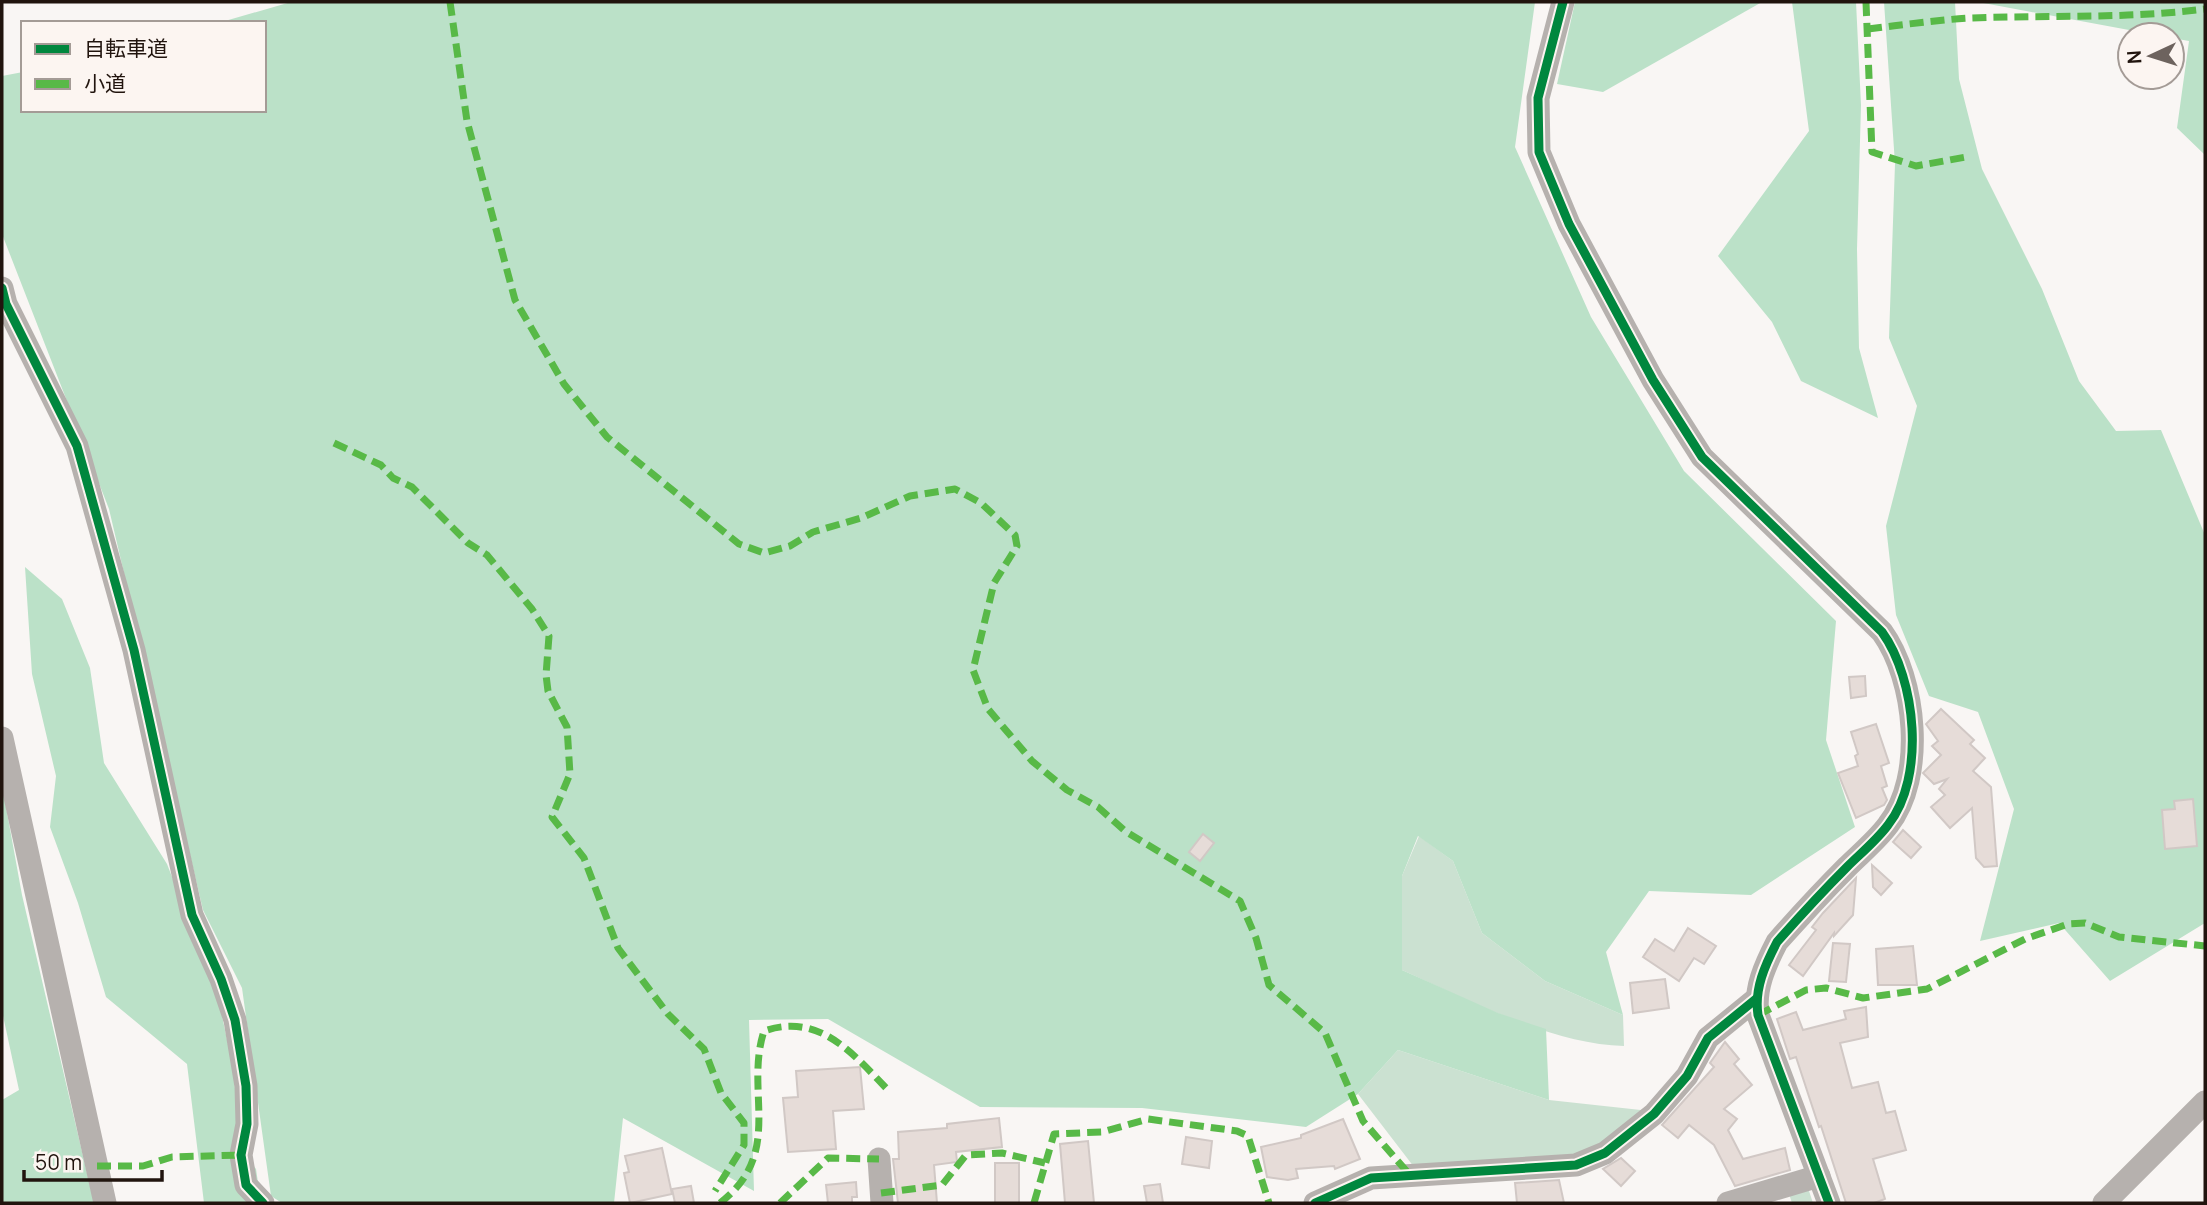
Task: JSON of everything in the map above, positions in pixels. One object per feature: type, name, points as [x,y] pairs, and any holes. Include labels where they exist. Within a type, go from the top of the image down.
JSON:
[{"type":"street","points":[[1563,2],[1538,98],[1538,125],[1539,152],[1569,224],[1653,380],[1702,457],[1882,632],[1896,651],[1904,678],[1912,744],[1902,800],[1889,825],[1777,942],[1766,964],[1756,999],[1758,1015],[1829,1203]]},
{"type":"street","points":[[2,288],[6,304],[77,446],[134,650],[192,915],[221,979],[234,1020],[246,1086],[247,1124],[241,1155],[246,1185],[263,1203]]},
{"type":"street","points":[[2,738],[105,1203]]},
{"type":"street","points":[[1315,1203],[1371,1178],[1576,1166],[1605,1153],[1654,1114],[1687,1076],[1708,1038],[1756,999]]},
{"type":"street","points":[[2104,1203],[2205,1102]]},
{"type":"street","points":[[879,1159],[882,1203]]},
{"type":"street","points":[[1728,1203],[1819,1176]]},
{"type":"green space","points":[[291,2],[1535,2],[1515,147],[1591,317],[1684,471],[1836,621],[1826,740],[1855,827],[1751,895],[1649,891],[1606,952],[1623,1015],[1545,981],[1482,933],[1453,861],[1418,836],[1402,876],[1402,970],[1498,1013],[1546,1029],[1549,1100],[1398,1050],[1358,1094],[1306,1127],[1142,1108],[980,1107],[828,1019],[749,1020],[754,1191],[623,1118],[614,1203],[282,1203],[271,1196],[242,988],[203,910],[109,509],[2,234],[2,76],[21,72],[21,112],[266,112],[266,21],[225,21]]},
{"type":"green space","points":[[1575,2],[1762,2],[1603,92],[1557,84]]},
{"type":"green space","points":[[1792,2],[1856,2],[1861,105],[1857,249],[1859,348],[1878,418],[1801,381],[1772,322],[1718,256],[1809,131]]},
{"type":"green space","points":[[1884,2],[1955,2],[1959,79],[1982,169],[2042,289],[2079,381],[2116,431],[2161,430],[2205,535],[2205,923],[2110,981],[2059,923],[1980,941],[2014,809],[1978,712],[1929,696],[1896,615],[1886,526],[1917,406],[1889,338],[1895,164]]},
{"type":"green space","points":[[1978,2],[2205,2],[2205,155],[2177,128],[2182,91],[2186,91],[2189,41],[2186,40],[2186,21],[2116,21],[2116,28]]},
{"type":"green space","points":[[25,567],[62,599],[90,668],[104,763],[167,864],[217,992],[233,1068],[241,1149],[256,1169],[261,1203],[204,1203],[187,1064],[106,997],[78,903],[50,827],[56,776],[32,674]]},
{"type":"green space","points":[[2,785],[22,895],[94,1203],[2,1203],[2,1100],[19,1090],[2,1011]]},
{"type":"green space","points":[[1419,836],[1453,861],[1482,933],[1545,981],[1623,1015],[1624,1046],[1568,1038],[1539,1029],[1482,1007],[1402,970],[1402,876]]},
{"type":"green space","points":[[1398,1050],[1549,1100],[1650,1111],[1601,1147],[1569,1160],[1414,1167],[1358,1094]]},
{"type":"green space","points":[[1808,1188],[1813,1203],[1792,1203],[1789,1194]]},
{"type":"building","points":[[1865,676],[1866,696],[1851,698],[1849,677]]},
{"type":"building","points":[[1941,709],[1974,740],[1970,744],[1985,758],[1973,771],[1991,787],[1997,866],[1984,867],[1976,858],[1972,808],[1950,828],[1931,807],[1945,795],[1939,789],[1947,779],[1934,784],[1923,773],[1941,755],[1932,746],[1938,741],[1926,724]]},
{"type":"building","points":[[1876,724],[1889,763],[1881,766],[1887,786],[1882,788],[1887,800],[1884,805],[1856,818],[1838,773],[1858,766],[1855,756],[1858,754],[1851,732]]},
{"type":"building","points":[[2193,799],[2197,846],[2165,849],[2162,810],[2175,809],[2174,801]]},
{"type":"building","points":[[1903,830],[1921,847],[1911,858],[1893,842]]},
{"type":"building","points":[[1203,834],[1214,843],[1200,861],[1189,852]]},
{"type":"building","points":[[1872,865],[1892,883],[1881,895],[1873,887]]},
{"type":"building","points":[[1856,878],[1853,915],[1834,936],[1834,933],[1803,976],[1789,965],[1816,930],[1812,927]]},
{"type":"building","points":[[1688,928],[1716,946],[1704,964],[1694,958],[1679,981],[1643,957],[1655,939],[1674,951]]},
{"type":"building","points":[[1833,943],[1850,944],[1846,982],[1829,981]]},
{"type":"building","points":[[1913,946],[1917,985],[1878,985],[1876,949]]},
{"type":"building","points":[[1665,979],[1669,1008],[1633,1013],[1630,983]]},
{"type":"building","points":[[1866,1007],[1868,1037],[1840,1043],[1852,1088],[1878,1082],[1886,1113],[1895,1111],[1906,1150],[1873,1159],[1885,1199],[1874,1203],[1846,1203],[1796,1057],[1790,1059],[1777,1019],[1796,1012],[1803,1030],[1846,1019],[1844,1011]]},
{"type":"building","points":[[1725,1042],[1739,1059],[1734,1064],[1752,1085],[1724,1109],[1737,1119],[1728,1130],[1743,1159],[1785,1148],[1790,1170],[1735,1186],[1714,1145],[1689,1125],[1678,1138],[1662,1125],[1714,1067],[1710,1063]]},
{"type":"building","points":[[860,1067],[864,1109],[833,1111],[836,1149],[788,1152],[783,1098],[798,1097],[796,1071]]},
{"type":"building","points":[[999,1118],[1002,1147],[956,1152],[957,1162],[934,1165],[937,1203],[898,1203],[893,1159],[899,1159],[898,1132],[947,1128],[947,1124]]},
{"type":"building","points":[[1343,1119],[1360,1159],[1335,1169],[1334,1166],[1296,1169],[1298,1178],[1288,1180],[1267,1177],[1261,1147],[1301,1138],[1301,1135]]},
{"type":"building","points":[[1186,1137],[1212,1141],[1209,1168],[1182,1164]]},
{"type":"building","points":[[1088,1141],[1094,1203],[1065,1203],[1060,1144]]},
{"type":"building","points":[[662,1148],[672,1194],[630,1203],[624,1173],[629,1172],[625,1156]]},
{"type":"building","points":[[1621,1158],[1635,1171],[1621,1186],[1603,1169]]},
{"type":"building","points":[[995,1163],[1019,1163],[1019,1203],[995,1203]]},
{"type":"building","points":[[1559,1180],[1564,1203],[1517,1203],[1515,1183]]},
{"type":"building","points":[[856,1182],[857,1197],[852,1197],[852,1203],[828,1203],[826,1185]]},
{"type":"building","points":[[1160,1184],[1163,1203],[1147,1203],[1144,1186]]},
{"type":"building","points":[[691,1186],[694,1203],[675,1203],[672,1189]]},
{"type":"marked path","points":[[450,2],[467,121],[515,300],[564,384],[607,437],[739,544],[764,553],[790,546],[813,532],[861,518],[910,496],[955,489],[981,503],[1015,535],[1017,546],[994,583],[973,670],[988,709],[1032,761],[1067,790],[1098,807],[1125,831],[1240,901],[1256,938],[1269,985],[1325,1033],[1363,1121],[1409,1174]]},
{"type":"marked path","points":[[1866,2],[1872,152],[1916,166],[1966,157]]},
{"type":"marked path","points":[[1868,29],[1970,18],[2117,15],[2205,9]]},
{"type":"marked path","points":[[334,443],[381,465],[393,478],[412,487],[468,543],[487,555],[532,609],[549,636],[546,675],[548,691],[567,727],[570,774],[552,817],[584,858],[618,948],[668,1014],[704,1049],[721,1093],[744,1123],[744,1145],[715,1191]]},
{"type":"marked path","points":[[1758,1015],[1806,990],[1826,988],[1863,998],[1927,989],[2025,939],[2068,924],[2085,923],[2119,937],[2205,946]]},
{"type":"marked path","points":[[720,1203],[740,1184],[751,1164],[757,1143],[759,1054],[764,1031],[802,1027],[819,1032],[848,1051],[888,1090]]},
{"type":"marked path","points":[[1034,1203],[1054,1134],[1102,1132],[1148,1119],[1237,1131],[1248,1136],[1269,1203]]},
{"type":"marked path","points":[[881,1193],[942,1185],[966,1155],[1002,1153],[1045,1163]]},
{"type":"marked path","points":[[97,1166],[143,1166],[172,1157],[241,1155]]},
{"type":"marked path","points":[[780,1203],[828,1158],[879,1159]]},
{"type":"cycle path","points":[[1563,2],[1538,98],[1539,152],[1569,224],[1653,380],[1702,457],[1882,632],[1894,652],[1909,701],[1912,755],[1908,781],[1900,805],[1879,836],[1777,942],[1759,987],[1758,1015],[1829,1203]]},
{"type":"cycle path","points":[[2,288],[6,304],[77,446],[134,650],[192,915],[221,979],[235,1020],[246,1086],[247,1124],[241,1155],[246,1185],[263,1203]]},
{"type":"cycle path","points":[[1315,1203],[1371,1178],[1576,1165],[1605,1153],[1654,1114],[1687,1076],[1708,1038],[1756,999]]}]
